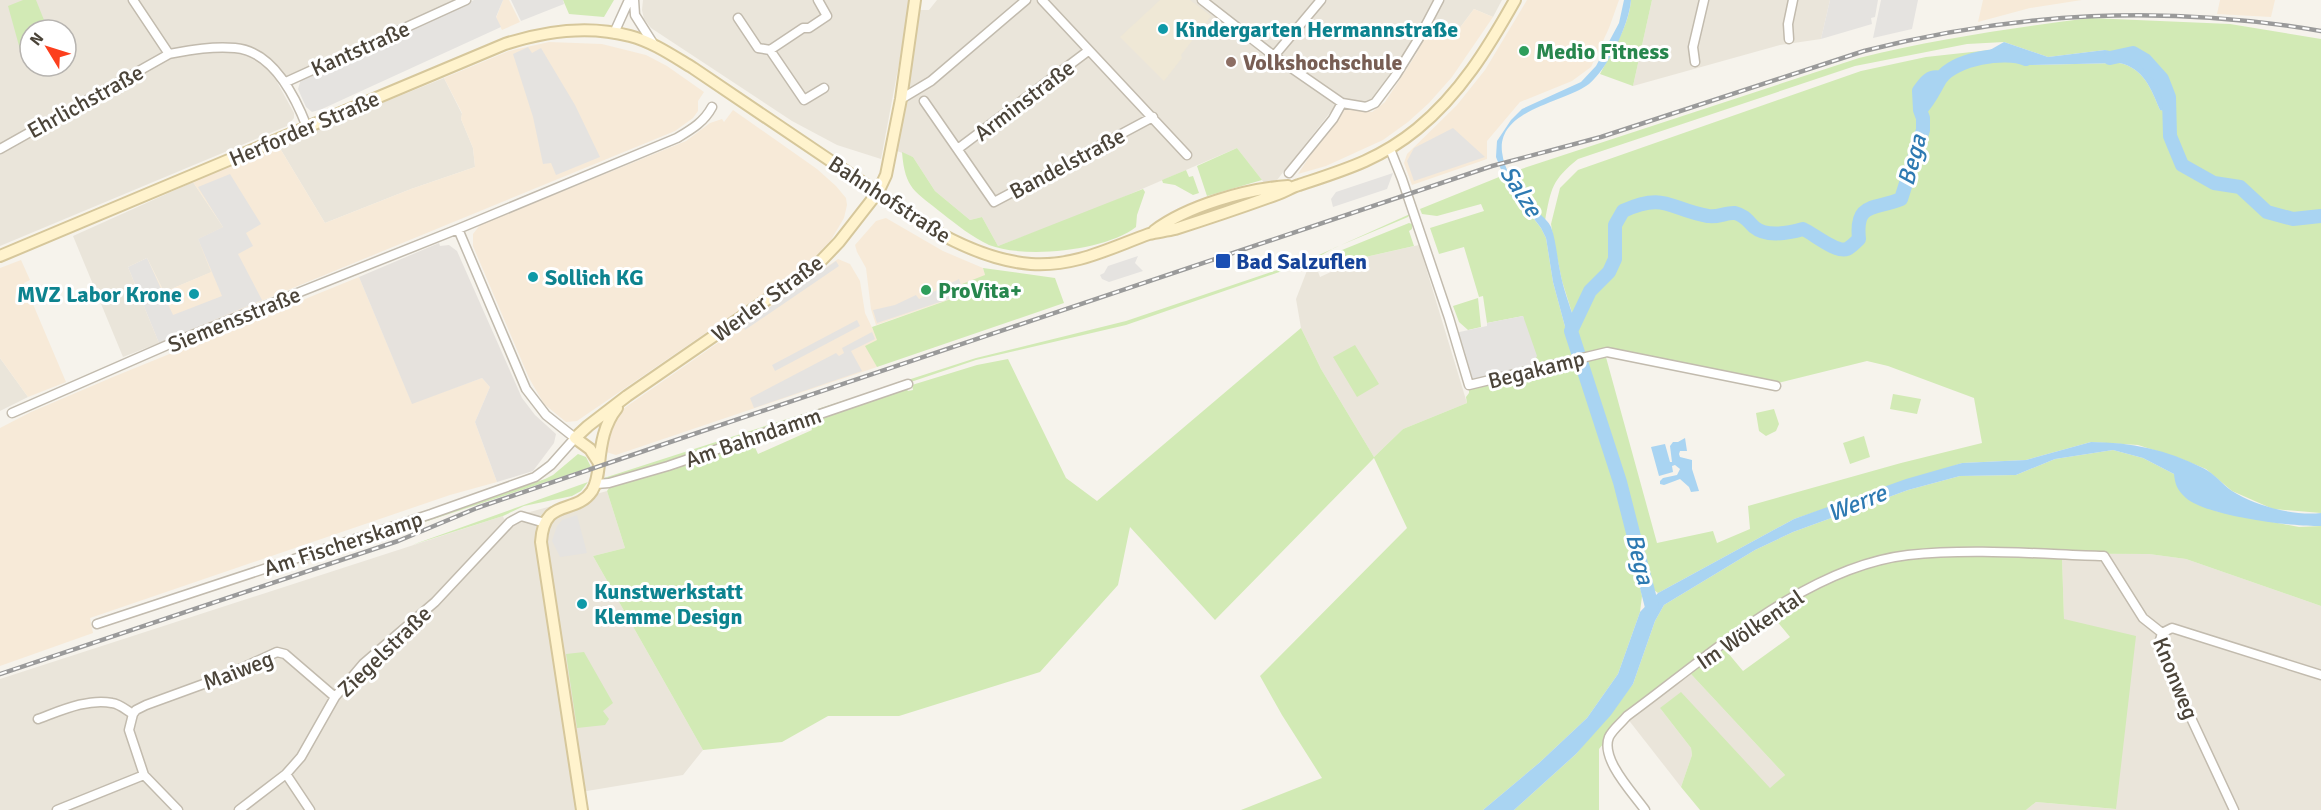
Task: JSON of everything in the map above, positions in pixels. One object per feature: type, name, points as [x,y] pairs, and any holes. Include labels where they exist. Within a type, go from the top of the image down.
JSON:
[{"type":"main road","name":"Werler Straße","points":[[575,438],[627,396],[817,265],[839,243],[878,192],[889,160],[901,99],[915,0]]},
{"type":"main road","name":"Bahnhofstraße","points":[[654,45],[693,68],[943,236],[1007,261],[1032,264],[1062,263],[1089,258],[1150,234],[1169,220],[1225,200],[1277,187],[1298,185],[1348,169],[1390,149],[1424,123],[1458,88],[1490,44],[1515,0]]},
{"type":"main road","name":"Herforder Straße","points":[[0,256],[505,44],[534,35],[564,30],[614,33],[631,36],[654,45]]},
{"type":"main road","name":"Werler Straße","points":[[596,484],[605,427],[627,396]]},
{"type":"main road","points":[[575,438],[590,449],[599,463]]},
{"type":"main road","points":[[582,810],[541,542],[544,523],[559,509],[583,500],[596,484]]},
{"type":"street","points":[[133,0],[170,54]]},
{"type":"street","name":"Kantstraße","points":[[286,82],[466,0]]},
{"type":"street","points":[[614,33],[632,0]]},
{"type":"street","points":[[632,0],[635,15],[654,45]]},
{"type":"street","points":[[738,18],[758,48],[770,50],[803,28],[809,28],[827,16],[818,0]]},
{"type":"street","points":[[901,99],[930,81],[1026,0]]},
{"type":"street","points":[[1042,0],[1187,155]]},
{"type":"street","points":[[1202,0],[1274,56],[1342,103],[1366,107],[1375,103],[1414,47],[1439,0]]},
{"type":"street","points":[[1274,56],[1321,0]]},
{"type":"street","points":[[1695,62],[1693,47],[1704,0]]},
{"type":"street","points":[[1789,39],[1788,24],[1793,0]]},
{"type":"street","name":"Ehrlichstraße","points":[[0,149],[170,54],[208,47],[237,48],[256,54],[286,82]]},
{"type":"street","points":[[770,50],[804,100],[824,88]]},
{"type":"street","name":"Arminstraße","points":[[959,148],[1088,51]]},
{"type":"street","points":[[286,82],[307,127]]},
{"type":"street","name":"Bandelstraße","points":[[924,101],[959,148],[994,202],[1153,117]]},
{"type":"street","points":[[1289,173],[1333,119],[1342,103]]},
{"type":"street","name":"Siemensstraße","points":[[12,413],[172,343],[458,229],[677,138],[707,117],[712,106]]},
{"type":"street","name":"Begakamp","points":[[1390,149],[1410,201],[1469,385],[1607,352],[1776,386]]},
{"type":"street","points":[[458,229],[526,388],[546,415],[575,438]]},
{"type":"street","name":"Am Bahndamm","points":[[596,484],[609,483],[668,466],[908,384]]},
{"type":"street","name":"Am Fischerskamp","points":[[97,624],[431,514],[535,477],[551,465],[575,438]]},
{"type":"street","name":"Ziegelstraße","points":[[239,810],[286,774],[301,757],[335,697],[363,664],[435,602],[510,522],[521,516],[544,523]]},
{"type":"street","name":"Im Wölkental","points":[[1645,810],[1612,764],[1607,750],[1609,736],[1627,716],[1766,613],[1802,592],[1870,564],[1908,555],[1985,553],[2104,556]]},
{"type":"street","name":"Knonweg","points":[[2104,556],[2143,618],[2162,633],[2160,640],[2177,688],[2234,810]]},
{"type":"street","points":[[2162,633],[2172,628],[2321,675]]},
{"type":"street","name":"Maiweg","points":[[133,714],[146,705],[220,678],[277,652],[285,654],[335,697]]},
{"type":"street","points":[[38,719],[100,702],[113,703],[133,714],[129,730],[144,775],[178,810]]},
{"type":"street","points":[[286,774],[310,810]]},
{"type":"street","points":[[57,810],[144,775]]},
{"type":"shaded area","points":[[0,0],[454,0],[277,82],[294,113],[294,118],[287,126],[0,246]]},
{"type":"shaded area","points":[[474,0],[503,0],[496,17],[501,27],[322,109],[312,112],[306,107],[298,89],[301,79]]},
{"type":"shaded area","points":[[503,0],[509,0],[520,22],[502,30],[496,18]]},
{"type":"shaded area","points":[[511,0],[563,0],[564,4],[521,21]]},
{"type":"shaded area","points":[[643,0],[911,0],[881,159],[837,145],[792,121],[651,28],[644,19]]},
{"type":"shaded area","points":[[937,0],[1502,0],[1493,17],[1474,9],[1456,33],[1425,20],[1380,93],[1373,100],[1366,102],[1340,100],[1277,180],[1265,184],[1237,148],[1084,214],[998,246],[982,217],[970,220],[935,191],[913,157],[897,151],[920,10],[929,10]]},
{"type":"shaded area","points":[[1160,0],[1190,0],[1211,16],[1164,81],[1120,37]]},
{"type":"shaded area","points":[[1527,0],[1619,0],[1591,67],[1572,81],[1520,102],[1487,141],[1487,159],[1412,185],[1404,163],[1407,154],[1457,105],[1485,70]]},
{"type":"shaded area","points":[[1652,0],[1830,0],[1821,39],[1780,45],[1633,86]]},
{"type":"shaded area","points":[[1830,0],[1878,0],[1875,17],[1871,18],[1872,24],[1821,39]]},
{"type":"shaded area","points":[[1881,0],[1918,0],[1912,29],[1873,38]]},
{"type":"shaded area","points":[[1983,0],[2082,0],[2030,8],[1978,22]]},
{"type":"shaded area","points":[[2220,0],[2275,0],[2271,17],[2217,14]]},
{"type":"shaded area","points":[[1474,9],[1493,17],[1452,77],[1429,103],[1383,140],[1326,166],[1298,174],[1346,108],[1372,112],[1385,102],[1415,56],[1432,23],[1456,33]]},
{"type":"shaded area","points":[[549,42],[602,44],[646,55],[667,66],[704,92],[698,101],[698,111],[693,118],[675,131],[159,343],[128,267],[147,258],[164,292],[211,272],[198,239],[223,227],[193,182],[278,145],[325,223],[475,167],[473,148],[461,119],[462,113],[444,78],[509,51]]},
{"type":"shaded area","points":[[528,47],[532,53],[541,48],[575,105],[600,157],[556,175],[551,163],[543,164],[533,117],[513,54]]},
{"type":"shaded area","points":[[444,78],[462,114],[461,119],[473,148],[475,167],[325,223],[278,145]]},
{"type":"shaded area","points":[[733,110],[817,169],[836,186],[846,198],[844,218],[831,240],[812,260],[577,421],[566,422],[544,404],[529,378],[473,246],[473,234],[480,225],[686,141],[710,123],[722,119],[724,122]]},
{"type":"shaded area","points":[[1453,128],[1485,157],[1414,181],[1407,161],[1414,148]]},
{"type":"shaded area","points":[[1393,173],[1387,189],[1333,207],[1331,199],[1336,192]]},
{"type":"shaded area","points":[[230,174],[261,224],[246,233],[253,246],[238,254],[262,300],[159,343],[128,267],[147,258],[173,315],[222,296],[198,239],[223,227],[198,187]]},
{"type":"shaded area","points":[[193,182],[223,227],[212,272],[164,292],[147,258],[128,267],[159,343],[123,357],[73,236]]},
{"type":"shaded area","points":[[886,218],[943,251],[983,268],[985,275],[965,294],[876,325],[871,309],[866,268],[855,245],[876,221]]},
{"type":"shaded area","name":"Sollich KG","points":[[439,243],[440,246],[449,245],[457,251],[522,398],[535,415],[556,434],[554,443],[533,471],[497,482],[475,422],[490,387],[482,378],[412,404],[359,277]]},
{"type":"shaded area","points":[[1419,245],[1467,403],[1403,429],[1374,457],[1321,369],[1301,328],[1296,299],[1308,268],[1316,266],[1320,277],[1333,271],[1330,265]]},
{"type":"shaded area","points":[[1138,256],[1135,263],[1143,271],[1109,282],[1102,279],[1100,275],[1108,266]]},
{"type":"shaded area","points":[[838,259],[850,264],[860,281],[865,313],[878,340],[866,346],[877,367],[616,455],[606,452],[610,429],[623,409]]},
{"type":"shaded area","points":[[21,260],[30,280],[24,283],[66,382],[28,397],[0,358],[0,268]]},
{"type":"shaded area","points":[[836,261],[839,266],[745,330],[743,326]]},
{"type":"shaded area","points":[[359,277],[412,403],[482,378],[490,387],[475,422],[497,482],[450,495],[90,618],[93,633],[0,666],[0,428],[31,412],[113,377]]},
{"type":"shaded area","points":[[959,279],[964,294],[877,323],[873,310],[895,305],[916,295],[919,299]]},
{"type":"shaded area","points":[[1523,316],[1537,356],[1533,364],[1469,381],[1455,333],[1487,326],[1487,323]]},
{"type":"shaded area","points":[[857,320],[860,326],[775,371],[772,365]]},
{"type":"shaded area","points":[[872,332],[875,339],[851,351],[862,371],[754,408],[750,398],[836,353],[839,356],[844,353],[842,348]]},
{"type":"shaded area","points":[[0,358],[28,397],[0,411]]},
{"type":"shaded area","points":[[607,491],[625,548],[593,556],[703,750],[683,775],[581,792],[584,810],[0,810],[0,679],[503,516],[504,519]]},
{"type":"shaded area","points":[[577,515],[587,553],[560,557],[552,541],[557,526],[562,520]]},
{"type":"shaded area","points":[[2065,554],[2149,554],[2186,559],[2321,606],[2321,810],[2026,810],[2036,802],[2115,809],[2064,619],[2062,558]]},
{"type":"shaded area","points":[[1690,673],[1785,775],[1771,789],[1660,708],[1691,748],[1692,755],[1681,787],[1627,718]]},
{"type":"green space","points":[[23,0],[36,0],[43,18],[18,18],[18,42],[8,6]]},
{"type":"green space","points":[[563,0],[614,0],[604,17],[569,14]]},
{"type":"green space","points":[[1631,0],[1652,0],[1633,86],[1600,74],[1623,29]]},
{"type":"green space","points":[[2090,18],[2230,24],[2321,39],[2321,513],[2273,509],[2232,491],[2206,469],[2138,445],[2091,442],[2026,460],[1962,463],[1794,519],[1658,593],[1651,588],[1625,481],[1562,281],[1553,237],[1551,224],[1560,188],[1578,170],[1861,71],[1926,57],[1990,50],[2004,52],[2029,65],[2119,63],[2128,66],[2146,80],[2160,110],[2168,111],[2157,80],[2105,50],[2048,57],[2004,42],[1967,44],[1855,66],[1578,159],[1563,173],[1554,186],[1545,221],[1518,189],[1509,173],[1859,58],[2002,30]],"holes":[[[1604,350],[1774,384],[1867,361],[1888,366],[1974,398],[1982,443],[1748,506],[1750,529],[1717,543],[1713,531],[1657,543]]]},
{"type":"green space","points":[[1237,148],[1262,180],[1207,196],[1197,166]]},
{"type":"green space","points":[[902,152],[913,157],[935,191],[970,220],[982,217],[998,246],[1143,189],[1145,192],[1137,215],[1136,227],[1105,242],[1043,252],[1004,249],[989,245],[971,235],[913,189],[903,165]]},
{"type":"green space","points":[[1186,170],[1189,177],[1193,176],[1199,193],[1193,195],[1175,185],[1163,183],[1162,180]]},
{"type":"green space","points":[[1504,175],[1506,183],[1541,228],[1546,238],[1553,282],[1567,334],[1616,485],[1642,596],[1640,612],[1618,674],[1587,718],[1539,763],[1483,810],[1241,810],[1322,778],[1260,676],[1407,528],[1374,458],[1215,620],[1130,527],[1118,585],[1040,672],[899,716],[828,716],[782,742],[703,750],[593,556],[625,548],[607,491],[609,488],[752,441],[758,454],[812,430],[808,420],[905,387],[908,391],[913,390],[912,385],[977,365],[1008,359],[1066,478],[1097,501],[1301,328],[1321,369],[1374,457],[1403,429],[1467,403],[1469,381],[1532,364],[1523,316],[1487,323],[1483,296],[1479,297],[1464,247],[1439,254],[1430,228],[1484,211],[1481,204],[1437,216],[1422,214],[1420,209]]},
{"type":"green space","points":[[1410,214],[1408,217],[1340,245]]},
{"type":"green space","points":[[1409,223],[1412,224],[1412,229],[1409,231],[1414,246],[1330,265],[1327,260],[1337,252]]},
{"type":"green space","points":[[1332,249],[1311,261],[1126,325],[976,360],[668,464],[603,481],[604,478],[976,358],[1126,321],[1310,259]]},
{"type":"green space","points":[[983,268],[1055,278],[1064,303],[877,367],[865,346],[877,340],[872,327],[965,294],[962,284],[985,275]]},
{"type":"green space","points":[[1478,298],[1481,327],[1468,330],[1459,322],[1453,306]]},
{"type":"green space","points":[[1355,345],[1379,384],[1357,397],[1333,357]]},
{"type":"green space","points":[[1893,394],[1921,399],[1917,414],[1890,409]]},
{"type":"green space","points":[[1774,409],[1779,424],[1776,431],[1766,436],[1759,431],[1756,413]]},
{"type":"green space","points":[[1864,436],[1870,457],[1850,464],[1843,443]]},
{"type":"green space","points":[[2113,450],[2143,458],[2174,474],[2216,511],[2299,527],[2321,526],[2321,606],[2186,559],[2149,554],[1906,553],[1800,591],[1627,715],[1599,749],[1599,810],[1514,810],[1576,754],[1633,684],[1655,621],[1664,605],[1755,550],[1793,532],[1908,490],[1960,476],[2016,475],[2055,459]]},
{"type":"green space","points":[[578,454],[586,457],[591,467],[334,552],[545,479]]},
{"type":"green space","points":[[588,482],[581,491],[572,496],[524,506],[503,516],[412,545]]},
{"type":"green space","points":[[1928,557],[2062,558],[2064,619],[2136,636],[2116,809],[2036,802],[2026,810],[1700,810],[1681,787],[1692,755],[1691,748],[1660,708],[1681,692],[1770,788],[1785,775],[1690,673],[1723,647],[1743,671],[1790,637],[1771,614],[1820,587],[1889,562]]},
{"type":"green space","points":[[584,652],[613,703],[603,711],[609,719],[605,725],[577,728],[566,654]]},
{"type":"water","points":[[1624,0],[1631,0],[1622,33],[1610,57],[1596,77],[1578,91],[1534,109],[1521,117],[1510,126],[1503,138],[1502,152],[1511,178],[1521,193],[1549,223],[1553,232],[1563,283],[1574,319],[1567,334],[1553,282],[1546,238],[1506,182],[1496,157],[1497,141],[1511,120],[1522,109],[1581,82],[1596,66],[1619,23]]},
{"type":"water","points":[[2004,42],[2048,57],[2105,50],[2129,55],[2142,64],[2157,80],[2168,112],[2160,110],[2146,80],[2128,66],[2119,63],[2029,65],[2004,52],[1990,50]]},
{"type":"water","points":[[1685,438],[1687,451],[1680,451],[1679,454],[1680,457],[1692,460],[1692,469],[1699,491],[1691,492],[1680,479],[1664,485],[1660,484],[1663,478],[1677,475],[1680,469],[1675,465],[1672,466],[1673,472],[1659,476],[1651,447],[1665,444],[1670,462],[1672,462],[1670,446],[1673,442]]},
{"type":"water","name":"Werre","points":[[2091,442],[2135,445],[2176,456],[2207,470],[2232,491],[2252,501],[2275,509],[2310,514],[2321,513],[2321,526],[2291,525],[2250,519],[2212,510],[2186,498],[2177,487],[2174,474],[2143,458],[2113,450],[2055,459],[2016,475],[1960,476],[1908,490],[1793,532],[1755,550],[1664,605],[1655,621],[1633,684],[1611,715],[1576,754],[1514,810],[1483,810],[1539,763],[1587,718],[1618,674],[1640,612],[1658,593],[1794,519],[1906,479],[1962,463],[2026,460]]},
{"type":"waterway","name":"Bega","points":[[2110,58],[2133,53],[2145,60],[2162,79],[2169,97],[2170,136],[2182,165],[2214,183],[2240,187],[2267,212],[2293,219],[2321,216]]},
{"type":"waterway","name":"Bega","points":[[1652,607],[1620,482],[1571,331],[1590,291],[1609,272],[1615,259],[1615,225],[1623,211],[1637,205],[1658,202],[1708,216],[1735,213],[1765,233],[1785,233],[1803,229],[1831,246],[1847,249],[1859,239],[1860,218],[1864,213],[1875,206],[1901,199],[1923,130],[1920,110],[1941,78],[1957,66],[1981,58],[2017,56],[2026,59]]},
{"type":"waterway","points":[[1920,110],[1919,91],[1931,78],[1941,78]]},
{"type":"railway","points":[[0,674],[398,541],[477,508],[682,438],[1492,166],[1601,137],[1864,51],[1978,28],[2035,20],[2091,16],[2205,17],[2321,31]]},
{"type":"place","name":"Kindergarten Hermannstraße","points":[[1163,29]]},
{"type":"place","name":"Medio Fitness","points":[[1524,51]]},
{"type":"place","name":"Volkshochschule","points":[[1231,62]]},
{"type":"place","name":"Bad Salzuflen","points":[[1223,261]]},
{"type":"place","name":"Sollich KG","points":[[533,277]]},
{"type":"place","name":"ProVita+","points":[[926,290]]},
{"type":"place","name":"MVZ Labor Krone","points":[[194,294]]},
{"type":"place","name":"Kunstwerkstatt Klemme Design","points":[[582,604]]},
{"type":"water label","name":"Salze","points":[[1521,191]]}]
